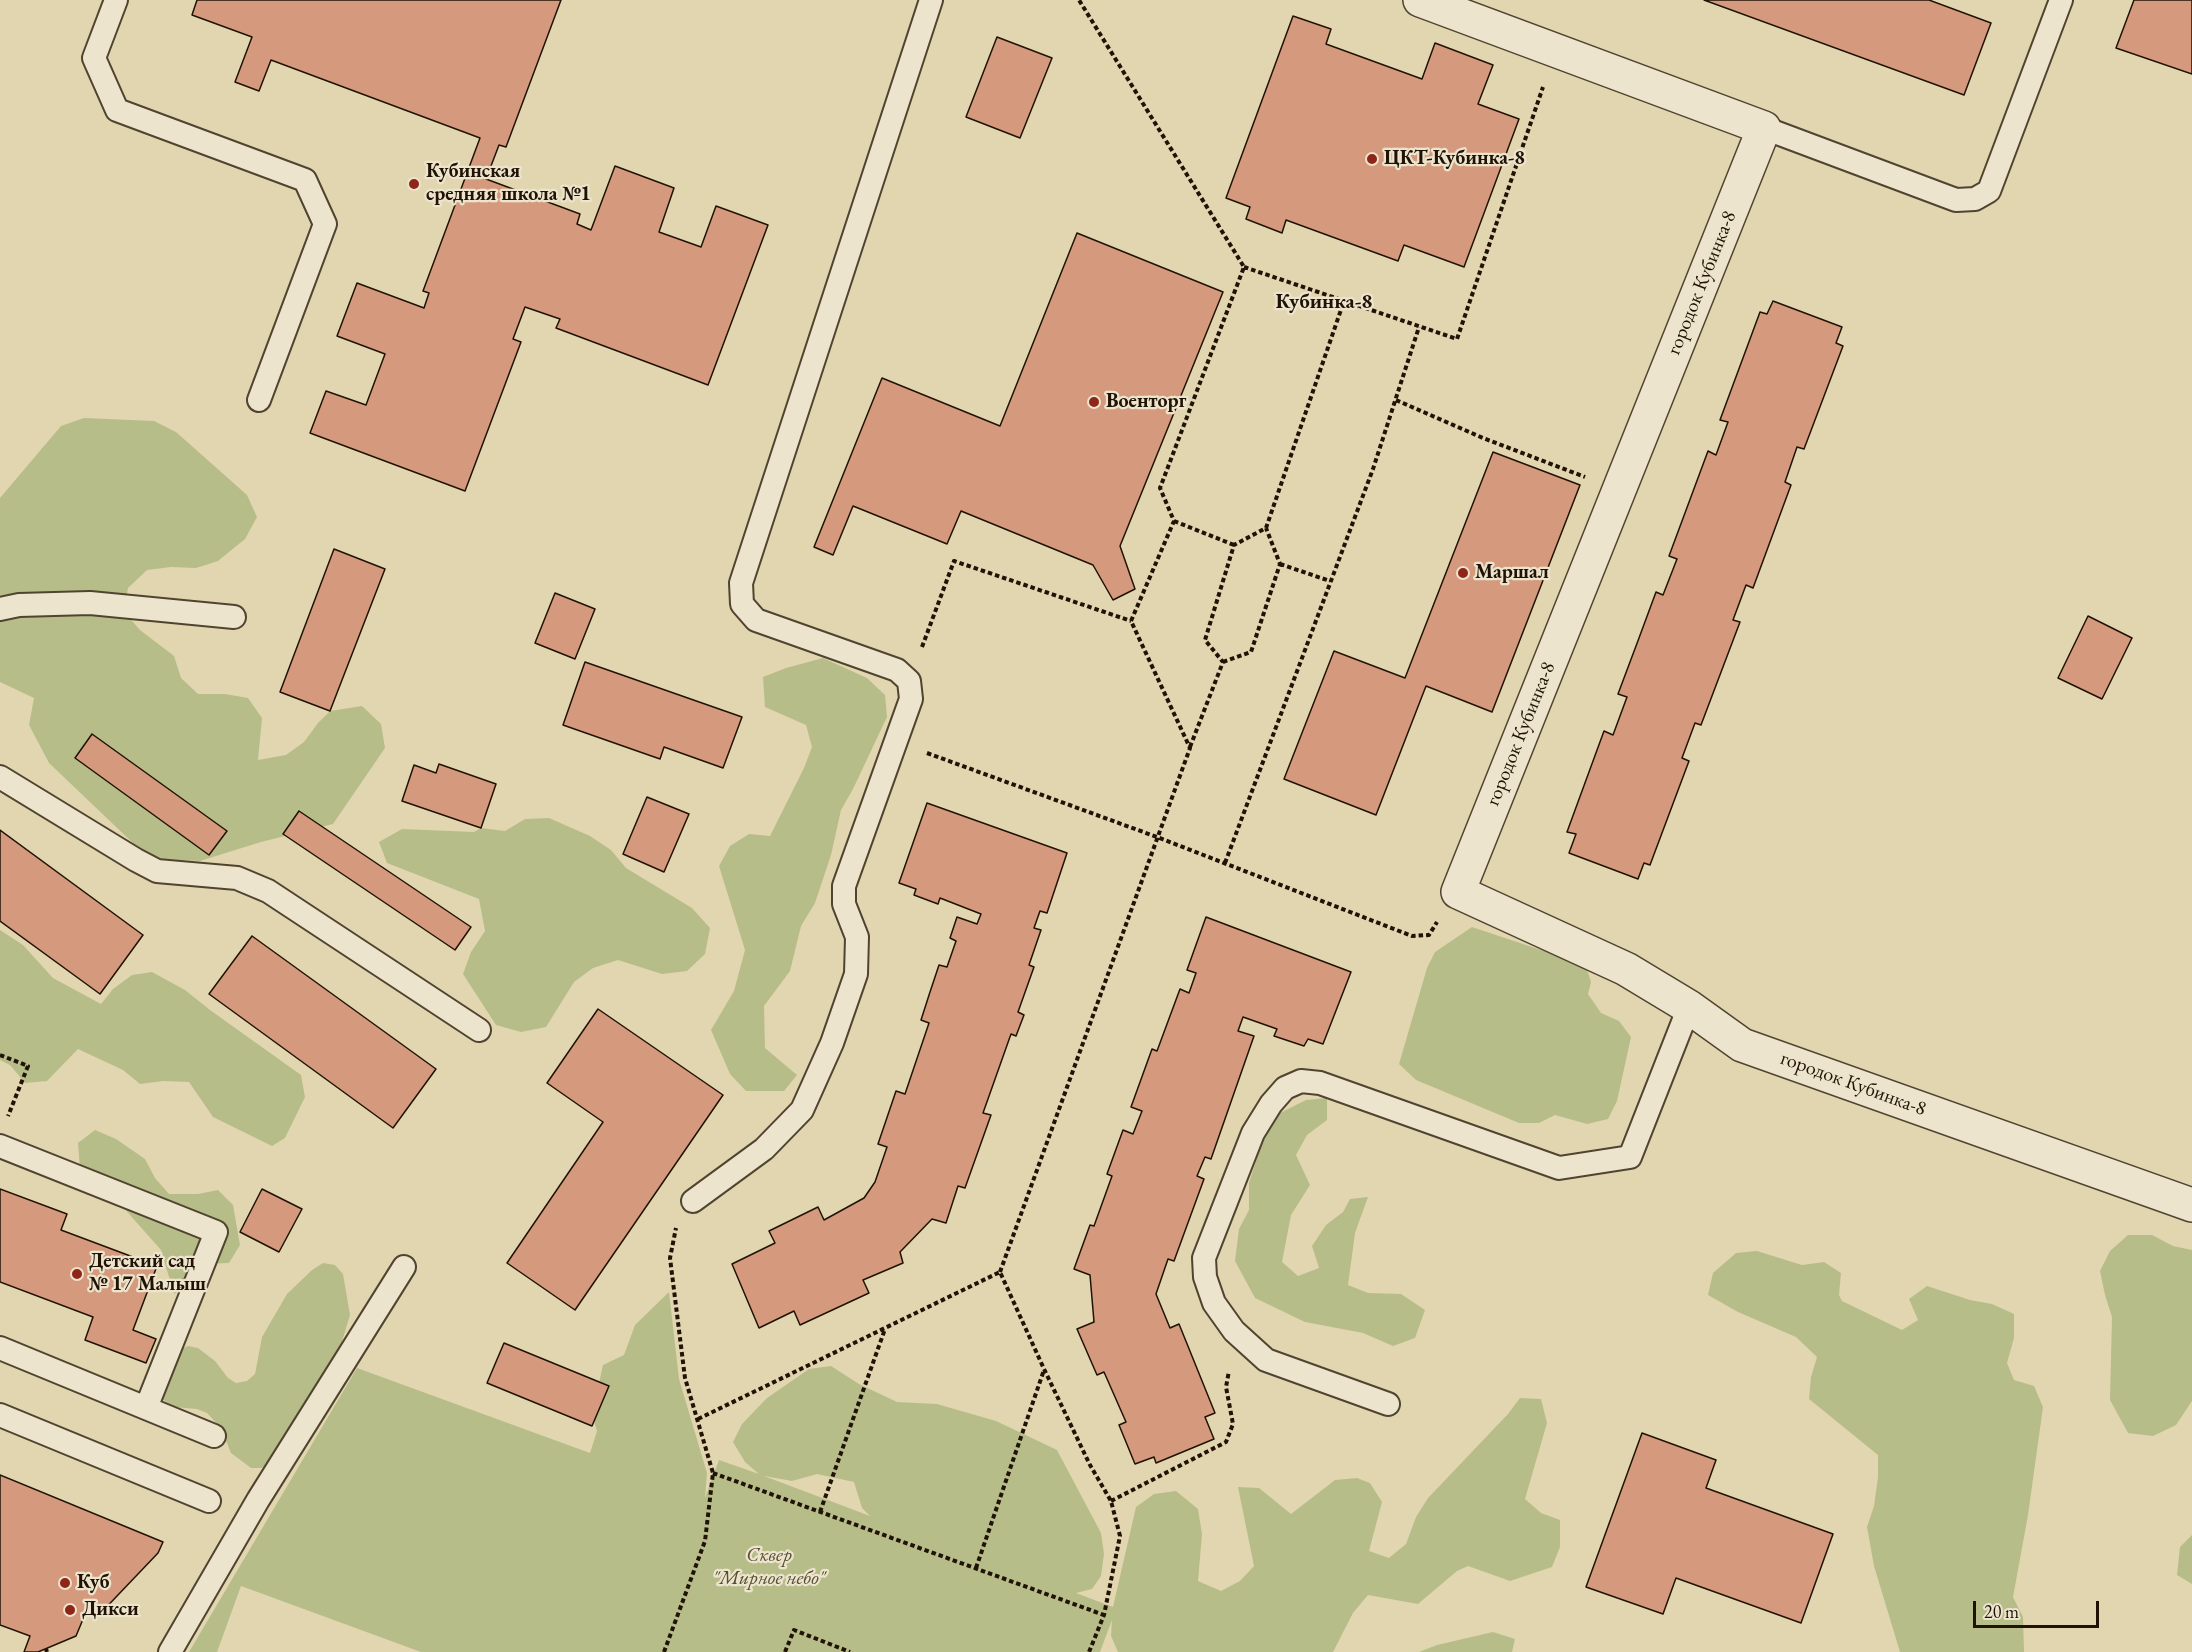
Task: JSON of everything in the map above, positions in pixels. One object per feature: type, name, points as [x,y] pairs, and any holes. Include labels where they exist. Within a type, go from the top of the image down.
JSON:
[{"type":"street","points":[[1420,0],[1467,8],[1555,50],[1764,128]]},
{"type":"street","name":"городок Кубинка-8","points":[[1764,128],[1458,892],[1626,969],[1689,1007],[1742,1045],[2192,1205]]},
{"type":"lane","points":[[116,0],[94,58],[117,110],[305,180],[325,224],[259,400]]},
{"type":"lane","points":[[693,1201],[764,1149],[802,1110],[832,1043],[856,974],[857,937],[844,904],[844,886],[911,699],[909,681],[897,670],[756,620],[742,604],[741,583],[931,0]]},
{"type":"lane","points":[[1764,128],[1956,200],[1974,199],[1989,191],[2061,0]]},
{"type":"lane","points":[[0,609],[19,605],[90,603],[234,617]]},
{"type":"lane","points":[[0,777],[157,871],[237,878],[268,891],[479,1030]]},
{"type":"lane","points":[[1388,1404],[1266,1360],[1234,1331],[1214,1303],[1205,1277],[1204,1258],[1253,1133],[1271,1104],[1285,1088],[1300,1081],[1320,1083],[1559,1168],[1630,1157],[1689,1007]]},
{"type":"lane","points":[[0,1146],[216,1232],[146,1408]]},
{"type":"lane","points":[[170,1652],[258,1500],[404,1267]]},
{"type":"lane","points":[[0,1348],[214,1436]]},
{"type":"lane","points":[[0,1415],[209,1501]]},
{"type":"path","points":[[1079,0],[1245,267],[1457,339],[1555,50]]},
{"type":"path","points":[[1234,545],[1174,521],[1160,488],[1245,267]]},
{"type":"path","points":[[698,1419],[1000,1272],[1157,837],[1223,662],[1251,652],[1280,564],[1266,528],[1344,301]]},
{"type":"path","points":[[1225,863],[1396,400],[1419,327]]},
{"type":"path","points":[[1396,400],[1483,438],[1619,489]]},
{"type":"path","points":[[1131,621],[1174,521]]},
{"type":"path","points":[[1223,662],[1205,640],[1234,545],[1266,528]]},
{"type":"path","points":[[909,681],[954,561],[1131,621],[1190,748]]},
{"type":"path","points":[[1280,564],[1330,581]]},
{"type":"path","points":[[896,741],[1157,837],[1413,936],[1429,935],[1458,892]]},
{"type":"path","points":[[0,1055],[28,1066],[8,1116]]},
{"type":"path","points":[[664,1652],[705,1541],[713,1473],[685,1378],[670,1258],[676,1226],[693,1201]]},
{"type":"path","points":[[1000,1272],[1090,1465],[1111,1501],[1120,1536],[1104,1615],[1089,1652]]},
{"type":"path","points":[[820,1512],[885,1328]]},
{"type":"path","points":[[1111,1501],[1205,1455],[1226,1442],[1233,1424],[1226,1387],[1234,1331]]},
{"type":"path","points":[[976,1568],[1044,1369]]},
{"type":"path","points":[[713,1473],[1104,1615]]},
{"type":"path","points":[[785,1652],[794,1630],[850,1652]]},
{"type":"green space","points":[[84,418],[154,421],[176,432],[247,495],[257,517],[245,539],[218,561],[196,568],[171,567],[147,570],[128,588],[124,612],[140,630],[174,656],[181,678],[198,694],[225,694],[248,698],[262,718],[258,760],[286,755],[304,742],[330,711],[362,706],[381,724],[385,748],[333,824],[261,842],[200,861],[154,859],[134,844],[49,763],[29,725],[34,698],[0,682],[0,498],[61,426]]},
{"type":"green space","points":[[823,658],[867,678],[885,695],[887,717],[841,810],[831,855],[815,903],[801,926],[790,971],[764,1006],[765,1048],[797,1075],[784,1091],[746,1091],[730,1074],[711,1030],[734,991],[745,950],[719,866],[730,846],[749,834],[770,836],[812,747],[806,725],[765,707],[763,677]]},
{"type":"green space","points":[[549,818],[590,836],[611,850],[626,868],[692,908],[710,928],[705,954],[687,971],[662,974],[618,960],[593,968],[574,982],[546,1027],[521,1032],[496,1025],[463,974],[471,952],[485,931],[479,899],[387,863],[379,842],[402,829],[474,832],[481,828],[505,831],[525,819]]},
{"type":"green space","points":[[1472,927],[1544,951],[1567,951],[1584,960],[1591,982],[1588,994],[1601,1013],[1619,1021],[1631,1037],[1617,1101],[1608,1119],[1587,1124],[1555,1115],[1539,1123],[1519,1123],[1416,1080],[1399,1064],[1427,968],[1435,952]]},
{"type":"green space","points":[[0,930],[23,945],[53,978],[101,1004],[113,989],[132,975],[152,972],[185,990],[301,1075],[305,1097],[285,1138],[272,1146],[213,1117],[189,1082],[163,1081],[140,1084],[123,1070],[78,1049],[47,1081],[25,1083],[10,1065],[0,1060]]},
{"type":"green space","points":[[1327,1098],[1327,1120],[1307,1135],[1296,1155],[1310,1185],[1291,1215],[1282,1262],[1298,1276],[1319,1268],[1312,1246],[1326,1225],[1343,1212],[1350,1199],[1368,1197],[1355,1233],[1348,1285],[1368,1293],[1401,1294],[1425,1310],[1415,1338],[1393,1346],[1363,1333],[1305,1322],[1255,1298],[1235,1261],[1239,1229],[1249,1210],[1249,1183],[1257,1158],[1260,1136],[1272,1117],[1306,1100]]},
{"type":"green space","points":[[95,1130],[116,1139],[145,1159],[155,1178],[169,1194],[198,1194],[218,1190],[233,1205],[240,1245],[229,1263],[206,1264],[194,1283],[174,1294],[161,1250],[114,1197],[80,1169],[78,1143]]},
{"type":"green space","points":[[2128,1235],[2152,1235],[2173,1246],[2192,1250],[2192,1401],[2176,1425],[2153,1436],[2128,1433],[2110,1400],[2112,1317],[2100,1271],[2110,1251]]},
{"type":"green space","points":[[1757,1251],[1802,1265],[1824,1262],[1841,1273],[1839,1295],[1842,1301],[1902,1330],[1918,1320],[1909,1299],[1927,1286],[1970,1300],[1992,1304],[2014,1314],[2014,1338],[2007,1363],[2014,1380],[2034,1386],[2043,1407],[2028,1515],[2013,1597],[2023,1617],[2024,1652],[1900,1652],[1874,1566],[1867,1527],[1874,1506],[1878,1455],[1809,1399],[1811,1377],[1817,1357],[1796,1337],[1738,1312],[1708,1295],[1713,1273],[1736,1253]]},
{"type":"green space","points":[[323,1263],[335,1265],[343,1274],[350,1315],[336,1361],[272,1462],[262,1468],[251,1468],[231,1453],[221,1428],[207,1413],[197,1409],[173,1407],[154,1393],[166,1355],[188,1346],[198,1348],[215,1361],[228,1378],[236,1383],[247,1381],[255,1374],[262,1337],[287,1294],[312,1270]]},
{"type":"green space","name":"Сквер \"Мирное небо\"","points":[[669,1292],[679,1379],[707,1473],[705,1498],[719,1460],[759,1474],[745,1462],[733,1442],[742,1424],[767,1398],[809,1369],[831,1366],[859,1384],[897,1402],[937,1404],[996,1421],[1057,1450],[1101,1533],[1104,1554],[1101,1576],[1092,1589],[1076,1593],[1113,1607],[1136,1507],[1154,1494],[1176,1491],[1198,1509],[1202,1534],[1198,1581],[1221,1591],[1240,1581],[1254,1566],[1238,1487],[1259,1488],[1291,1514],[1335,1480],[1357,1478],[1370,1483],[1382,1502],[1369,1551],[1389,1558],[1406,1544],[1416,1517],[1428,1498],[1508,1414],[1520,1398],[1541,1399],[1547,1423],[1525,1499],[1541,1513],[1560,1520],[1560,1547],[1552,1567],[1510,1581],[1468,1566],[1457,1571],[1418,1604],[1368,1595],[1353,1613],[1333,1652],[1118,1652],[1111,1636],[1112,1620],[1100,1652],[421,1652],[241,1586],[217,1652],[189,1652],[357,1368],[590,1453],[597,1431],[592,1415],[603,1365],[624,1355],[635,1325]],"holes":[[[817,1474],[854,1482],[862,1508],[870,1516],[764,1476],[792,1481]]]},
{"type":"green space","points":[[2192,1535],[2192,1584],[2177,1575],[2180,1547]]},
{"type":"green space","points":[[1493,1632],[1515,1639],[1512,1652],[1419,1652],[1437,1645]]},
{"type":"building","points":[[197,0],[561,0],[506,147],[499,145],[486,179],[580,214],[577,224],[591,230],[615,166],[674,188],[659,232],[701,247],[716,206],[768,225],[708,385],[556,328],[560,319],[525,307],[513,339],[521,342],[465,491],[310,433],[326,391],[366,405],[385,354],[337,336],[357,283],[424,308],[429,293],[423,291],[480,138],[271,60],[259,91],[235,82],[252,37],[192,15]]},
{"type":"building","points":[[1704,0],[1929,0],[1991,23],[1964,95]]},
{"type":"building","points":[[2134,0],[2192,0],[2192,74],[2116,48]]},
{"type":"building","name":"ЦКТ-Кубинка-8","points":[[1293,16],[1331,29],[1326,44],[1422,79],[1435,43],[1493,65],[1478,104],[1519,119],[1464,267],[1404,245],[1398,261],[1286,220],[1282,233],[1246,219],[1250,207],[1226,198]]},
{"type":"building","points":[[997,37],[1052,58],[1020,138],[966,117]]},
{"type":"building","name":"Военторг","points":[[1077,233],[1223,292],[1120,546],[1135,589],[1113,600],[1093,565],[961,511],[947,544],[853,506],[833,555],[814,547],[882,378],[1000,426]]},
{"type":"building","points":[[1773,301],[1842,327],[1836,343],[1843,346],[1804,449],[1797,447],[1785,482],[1791,485],[1753,588],[1746,585],[1733,620],[1740,622],[1701,725],[1695,723],[1682,758],[1689,761],[1650,865],[1644,863],[1638,879],[1569,853],[1576,834],[1567,832],[1604,731],[1613,735],[1627,697],[1618,694],[1656,592],[1663,595],[1677,559],[1669,556],[1708,451],[1716,455],[1728,422],[1720,420],[1760,312],[1767,314]]},
{"type":"building","points":[[1493,452],[1580,485],[1492,712],[1426,686],[1376,815],[1284,779],[1334,651],[1405,678]]},
{"type":"building","points":[[334,549],[385,569],[330,711],[280,692]]},
{"type":"building","points":[[555,593],[595,609],[575,659],[535,643]]},
{"type":"building","points":[[2088,616],[2132,638],[2102,699],[2058,678]]},
{"type":"building","points":[[585,662],[742,717],[723,768],[664,747],[660,759],[563,725]]},
{"type":"building","points":[[92,734],[227,831],[209,855],[75,758]]},
{"type":"building","points":[[439,764],[496,784],[481,828],[402,801],[414,765],[436,773]]},
{"type":"building","points":[[647,797],[689,814],[664,872],[623,854]]},
{"type":"building","points":[[927,803],[1067,853],[1047,913],[1040,911],[1034,928],[1041,930],[1029,965],[1034,967],[1018,1012],[1024,1015],[1016,1036],[1011,1034],[983,1113],[991,1115],[965,1188],[958,1186],[946,1223],[932,1219],[900,1252],[903,1263],[863,1280],[869,1293],[800,1325],[794,1311],[759,1328],[732,1264],[775,1243],[769,1231],[818,1207],[824,1220],[864,1198],[875,1182],[887,1147],[878,1144],[896,1091],[905,1094],[929,1023],[921,1020],[939,965],[947,967],[956,941],[950,938],[957,917],[977,924],[981,914],[940,898],[938,904],[914,895],[916,889],[899,883]]},
{"type":"building","points":[[299,811],[471,927],[455,950],[283,834]]},
{"type":"building","points":[[0,830],[143,935],[100,994],[0,921]]},
{"type":"building","points":[[1206,917],[1351,972],[1323,1044],[1308,1039],[1304,1046],[1274,1036],[1277,1029],[1243,1017],[1238,1031],[1254,1036],[1211,1159],[1205,1157],[1197,1176],[1204,1179],[1174,1261],[1168,1259],[1156,1294],[1170,1328],[1179,1324],[1215,1413],[1205,1417],[1214,1439],[1156,1463],[1154,1457],[1135,1464],[1119,1425],[1126,1422],[1104,1372],[1097,1375],[1077,1329],[1094,1322],[1090,1275],[1074,1269],[1090,1225],[1094,1226],[1112,1176],[1107,1174],[1123,1130],[1133,1134],[1142,1111],[1131,1107],[1152,1049],[1157,1051],[1180,989],[1189,993],[1196,973],[1187,970]]},
{"type":"building","points":[[252,936],[436,1069],[393,1128],[209,994]]},
{"type":"building","points":[[598,1009],[723,1095],[575,1310],[507,1263],[603,1122],[547,1083]]},
{"type":"building","name":"Детский сад № 17 Малыш","points":[[0,1189],[67,1214],[61,1230],[157,1266],[133,1330],[156,1339],[146,1363],[85,1340],[93,1317],[0,1282]]},
{"type":"building","points":[[262,1189],[302,1209],[279,1252],[240,1232]]},
{"type":"building","points":[[504,1343],[609,1386],[592,1426],[487,1383]]},
{"type":"building","points":[[1642,1433],[1716,1460],[1706,1488],[1833,1534],[1801,1623],[1676,1578],[1663,1614],[1586,1587]]},
{"type":"building","name":"Куб","points":[[0,1475],[163,1542],[158,1553],[97,1617],[86,1612],[76,1636],[38,1652],[24,1652],[30,1636],[0,1625]]},
{"type":"place","name":"ЦКТ-Кубинка-8","points":[[1372,159]]},
{"type":"place","name":"Кубинская средняя школа №1","points":[[414,184]]},
{"type":"place","name":"Военторг","points":[[1094,402]]},
{"type":"place","name":"Маршал","points":[[1463,573]]},
{"type":"place","name":"Детский сад № 17 Малыш","points":[[77,1274]]},
{"type":"place","name":"Куб","points":[[65,1583]]},
{"type":"place","name":"Дикси","points":[[70,1610]]},
{"type":"district","name":"Кубинка-8","points":[[1324,302]]}]
